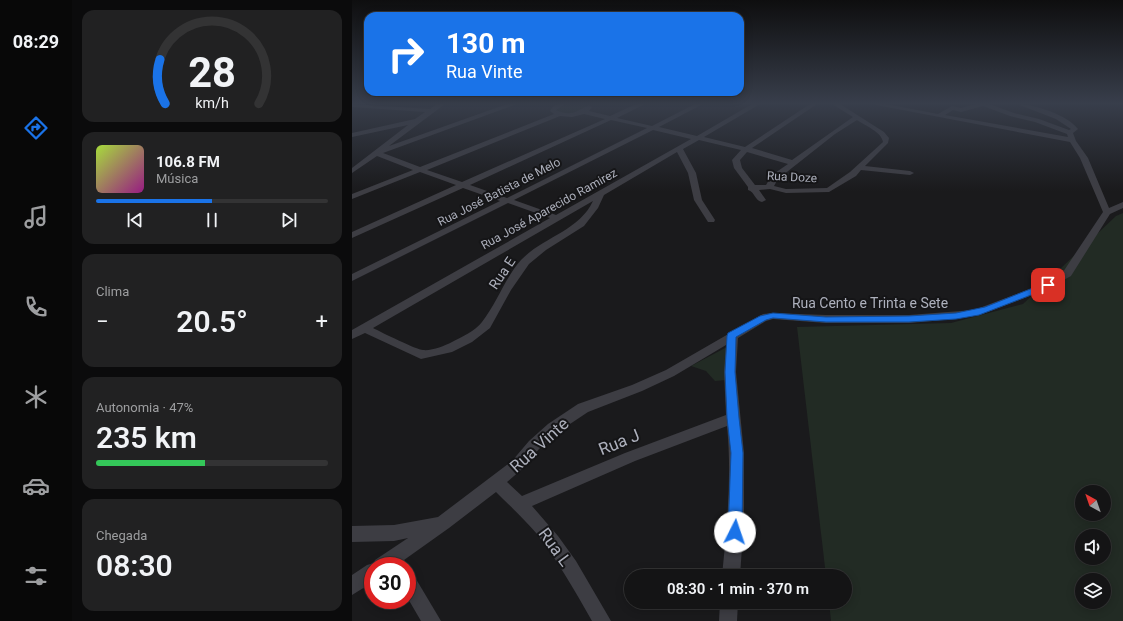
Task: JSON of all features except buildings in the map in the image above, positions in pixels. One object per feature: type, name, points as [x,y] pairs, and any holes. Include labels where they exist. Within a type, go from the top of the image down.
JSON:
[{"type":"street","points":[[352,136],[364,133]]},
{"type":"street","points":[[352,171],[378,153],[401,133]]},
{"type":"street","points":[[378,153],[434,133]]},
{"type":"street","points":[[352,197],[512,133]]},
{"type":"street","points":[[352,235],[579,133]]},
{"type":"street","name":"Rua José Batista de Melo","points":[[352,278],[644,133]]},
{"type":"street","points":[[676,133],[793,163]]},
{"type":"street","name":"Rua José Aparecido Ramirez","points":[[352,336],[707,133]]},
{"type":"street","points":[[762,200],[751,188],[738,168],[736,160],[739,155],[771,133]]},
{"type":"street","points":[[770,187],[771,182],[793,163],[835,133]]},
{"type":"street","name":"Rua Doze","points":[[751,188],[770,187],[786,191],[810,192],[829,190],[836,187],[860,168],[886,142],[885,136],[880,133]]},
{"type":"street","points":[[1046,133],[1072,137]]},
{"type":"street","points":[[1064,133],[1072,137],[1084,158],[1107,212],[1123,206]]},
{"type":"street","points":[[1072,137],[1074,133]]},
{"type":"street","points":[[679,149],[692,173],[698,200],[711,220]]},
{"type":"street","points":[[378,153],[420,170],[557,218]]},
{"type":"street","points":[[860,168],[910,173]]},
{"type":"street","name":"Rua E","points":[[364,328],[421,355],[448,348],[468,339],[486,325],[506,290],[525,262],[543,248],[581,224],[594,208],[600,195]]},
{"type":"street","name":"Rua Cento e Trinta e Sete","points":[[753,323],[763,318],[773,316],[826,320],[909,319],[956,316],[976,313],[1039,289],[1067,274],[1107,212]]},
{"type":"street","name":"Rua Vinte","points":[[399,557],[497,482],[517,465],[534,445],[553,428],[583,408],[637,388],[670,373],[753,323]]},
{"type":"street","points":[[732,336],[730,372],[737,453],[736,518],[732,569]]},
{"type":"street","name":"Rua J","points":[[520,504],[623,460],[733,418]]},
{"type":"street","name":"Rua L","points":[[497,482],[508,495],[520,504],[558,548],[602,621]]},
{"type":"street","points":[[352,534],[394,532],[443,523]]},
{"type":"street","points":[[352,586],[364,577]]},
{"type":"street","points":[[416,595],[432,621]]},
{"type":"street","points":[[728,621],[729,609]]},
{"type":"shaded area","points":[[1123,213],[1123,621],[831,621],[830,609],[852,609],[852,569],[825,569],[797,327],[951,323],[1023,304],[1116,216]]},
{"type":"shaded area","points":[[727,347],[726,380],[715,381],[706,371],[691,366]]},
{"type":"route","points":[[735,532],[737,453],[730,372],[732,336],[763,318],[773,316],[826,320],[909,319],[937,318],[976,313],[1048,285]]}]
